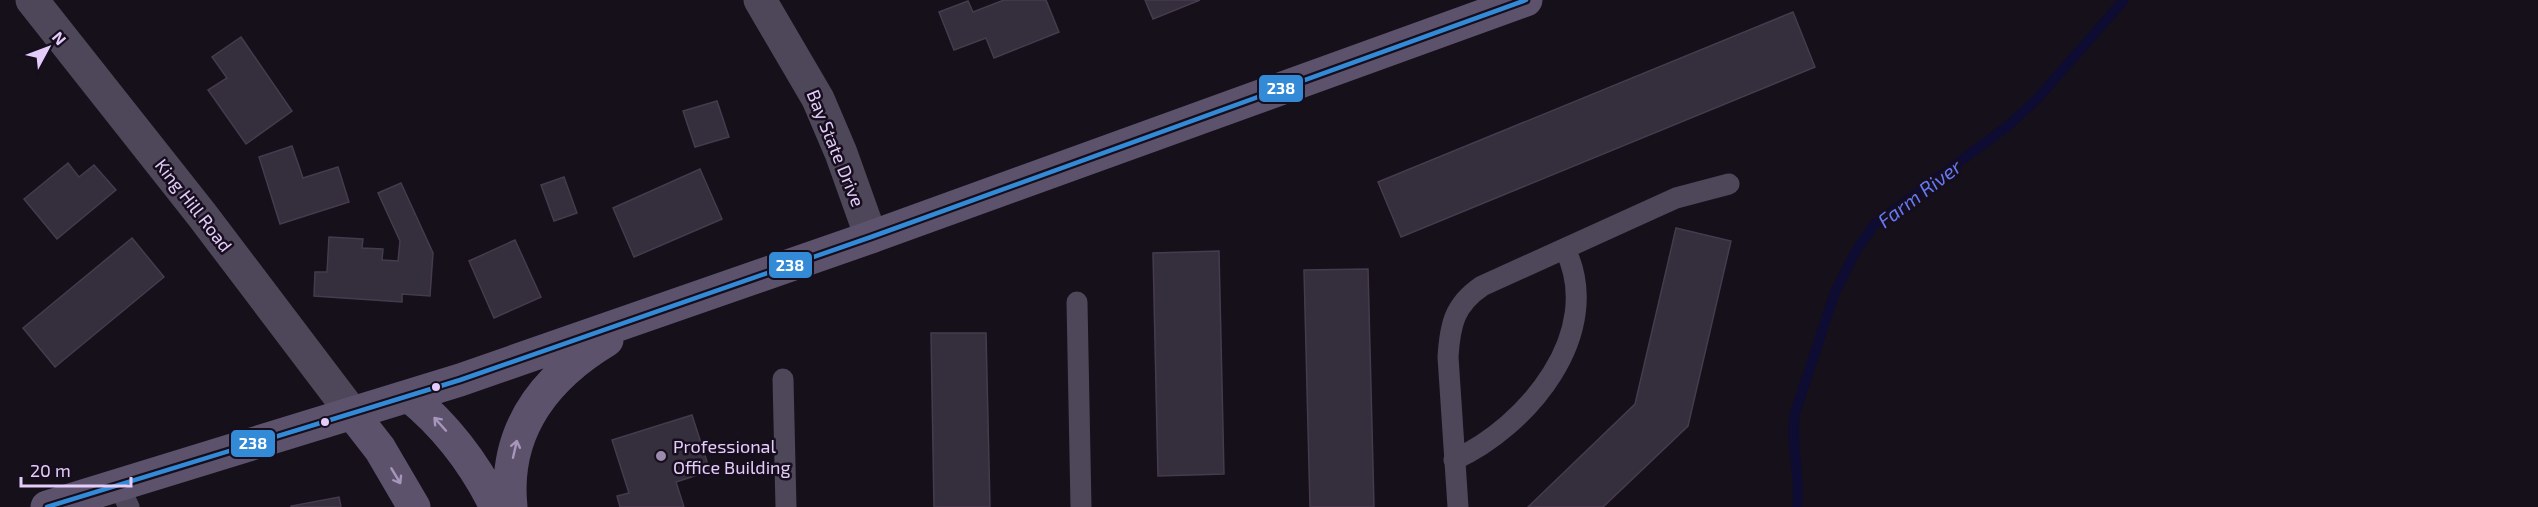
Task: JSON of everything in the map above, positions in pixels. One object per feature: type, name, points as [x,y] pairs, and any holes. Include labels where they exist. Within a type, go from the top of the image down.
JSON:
[{"type":"main road","points":[[47,507],[124,496],[352,413],[655,313],[871,237],[1525,0]]},
{"type":"main road","points":[[512,507],[510,481],[516,443],[522,425],[540,397],[575,362],[600,344],[655,313]]},
{"type":"main road","points":[[409,396],[440,423],[474,468],[496,507]]},
{"type":"main road","points":[[352,413],[380,449],[414,507]]},
{"type":"street","name":"King Hill Road","points":[[32,0],[202,215],[352,413]]},
{"type":"street","name":"Bay State Drive","points":[[760,0],[818,99],[841,153],[871,237]]},
{"type":"lane","points":[[1458,507],[1448,357],[1449,338],[1459,306],[1468,295],[1482,286],[1676,198],[1730,184]]},
{"type":"lane","points":[[1454,460],[1485,444],[1503,430],[1531,400],[1557,366],[1574,323],[1576,296],[1572,263],[1565,249]]},
{"type":"lane","points":[[1077,302],[1082,507]]},
{"type":"lane","points":[[783,379],[786,507]]},
{"type":"building","points":[[1004,0],[1046,0],[1059,32],[994,58],[986,38],[954,50],[939,12],[968,1],[973,12]]},
{"type":"building","points":[[1145,0],[1200,0],[1153,19]]},
{"type":"building","points":[[1793,12],[1815,67],[1401,237],[1378,182]]},
{"type":"building","points":[[241,37],[292,111],[246,144],[208,90],[227,78],[212,57]]},
{"type":"building","points":[[717,101],[729,137],[695,147],[683,111]]},
{"type":"building","points":[[292,146],[303,178],[338,167],[349,202],[280,224],[259,157]]},
{"type":"building","points":[[68,163],[79,177],[94,165],[116,190],[57,239],[24,199]]},
{"type":"building","points":[[700,169],[722,219],[634,257],[613,208]]},
{"type":"building","points":[[564,177],[577,213],[554,221],[541,185]]},
{"type":"building","points":[[401,183],[433,253],[430,296],[402,294],[402,302],[314,296],[315,272],[327,272],[329,237],[363,239],[362,248],[383,249],[382,260],[398,261],[400,241],[378,193]]},
{"type":"building","points":[[1676,228],[1731,241],[1688,426],[1603,507],[1528,507],[1635,404]]},
{"type":"building","points":[[132,238],[164,277],[55,367],[23,328]]},
{"type":"building","points":[[515,240],[541,297],[494,318],[469,261]]},
{"type":"building","points":[[1219,251],[1224,474],[1158,476],[1153,253]]},
{"type":"building","points":[[1368,269],[1374,507],[1310,507],[1304,270]]},
{"type":"building","points":[[931,333],[986,333],[990,507],[934,507]]},
{"type":"building","name":"Professional Office Building","points":[[692,415],[710,471],[676,482],[684,507],[620,507],[617,496],[629,493],[612,440]]},
{"type":"building","points":[[339,497],[341,507],[291,507],[291,506]]},
{"type":"waterway","name":"Farm River","points":[[1797,507],[1795,413],[1835,292],[1857,249],[1874,225],[2009,125],[2037,99],[2124,0]]},
{"type":"transit line","name":"238","points":[[47,507],[460,380],[871,237],[1526,0]]},
{"type":"place","name":"Professional Office Building","points":[[661,456]]}]
